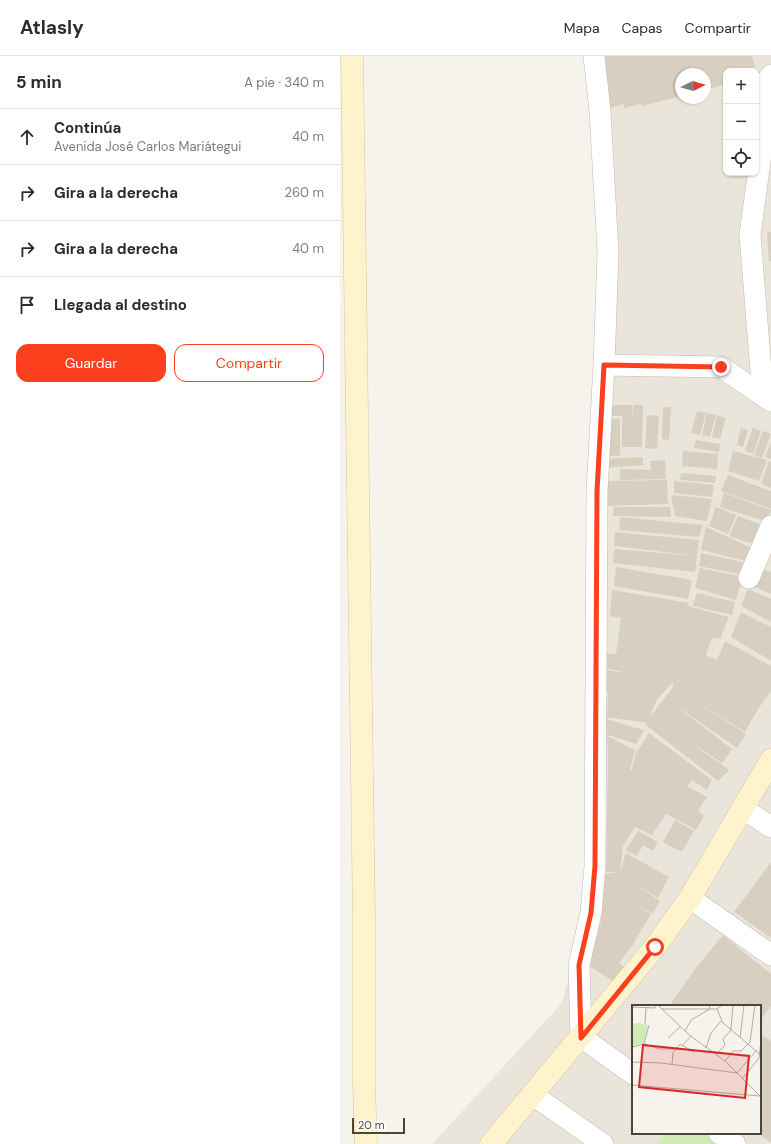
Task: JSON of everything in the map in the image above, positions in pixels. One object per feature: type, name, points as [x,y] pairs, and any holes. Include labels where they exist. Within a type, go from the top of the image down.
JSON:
[{"type":"street","points":[[352,56],[364,920],[364,1084],[366,1144]]},
{"type":"street","points":[[581,1038],[579,965],[591,913],[595,866],[597,491],[608,252],[600,112],[594,56]]},
{"type":"street","points":[[767,398],[750,234],[764,132],[762,87],[771,75]]},
{"type":"street","points":[[604,365],[721,367],[767,398]]},
{"type":"street","points":[[749,578],[771,526]]},
{"type":"street","points":[[491,1144],[581,1038],[655,947],[690,898],[771,760]]},
{"type":"street","points":[[742,808],[771,827]]},
{"type":"street","points":[[690,898],[771,955]]},
{"type":"street","points":[[581,1038],[632,1073]]},
{"type":"street","points":[[533,1095],[603,1144]]},
{"type":"street","points":[[720,1134],[735,1144]]},
{"type":"shaded area","points":[[586,56],[771,56],[771,1144],[432,1144],[562,1003],[593,887],[602,247]]},
{"type":"green space","points":[[665,1134],[704,1134],[719,1144],[658,1144]]},
{"type":"building","points":[[601,56],[752,56],[755,67],[723,68],[723,85],[711,88],[711,68],[675,68],[675,98],[642,106],[641,104],[624,108],[624,104],[605,110]]},
{"type":"building","points":[[767,232],[771,232],[771,261],[769,261]]},
{"type":"building","points":[[608,405],[632,405],[633,422],[633,405],[643,405],[642,447],[622,447],[622,416],[609,416]]},
{"type":"building","points":[[663,407],[671,407],[669,440],[662,439]]},
{"type":"building","points":[[697,411],[706,413],[700,435],[691,433]]},
{"type":"building","points":[[707,413],[716,415],[710,437],[702,435]]},
{"type":"building","points":[[647,415],[659,416],[657,449],[645,448]]},
{"type":"building","points":[[717,415],[726,418],[720,439],[712,437]]},
{"type":"building","points":[[607,419],[620,419],[620,456],[608,456]]},
{"type":"building","points":[[741,428],[748,430],[743,447],[737,445]]},
{"type":"building","points":[[753,428],[761,431],[753,454],[745,451]]},
{"type":"building","points":[[763,431],[771,434],[762,458],[754,455]]},
{"type":"building","points":[[696,440],[720,444],[719,452],[694,448]]},
{"type":"building","points":[[771,442],[771,459],[765,457]]},
{"type":"building","points":[[683,451],[718,454],[717,469],[682,466]]},
{"type":"building","points":[[733,451],[767,460],[759,481],[728,471]]},
{"type":"building","points":[[643,457],[643,465],[604,468],[603,459]]},
{"type":"building","points":[[665,460],[666,479],[620,480],[620,469],[651,470],[650,461]]},
{"type":"building","points":[[769,461],[771,462],[771,488],[761,484]]},
{"type":"building","points":[[681,473],[716,476],[715,483],[680,480]]},
{"type":"building","points":[[728,475],[771,491],[771,509],[721,491]]},
{"type":"building","points":[[667,480],[668,504],[605,506],[606,481]]},
{"type":"building","points":[[674,481],[714,485],[712,497],[674,493]]},
{"type":"building","points":[[724,493],[771,510],[767,522],[720,507]]},
{"type":"building","points":[[671,495],[712,499],[707,521],[675,516]]},
{"type":"building","points":[[614,507],[670,507],[671,517],[613,516]]},
{"type":"building","points":[[716,507],[736,515],[728,534],[709,526]]},
{"type":"building","points":[[738,516],[762,525],[756,545],[729,536]]},
{"type":"building","points":[[620,517],[703,525],[699,537],[619,530]]},
{"type":"building","points":[[706,527],[754,549],[750,562],[701,550]]},
{"type":"building","points":[[615,532],[699,540],[697,556],[614,546]]},
{"type":"building","points":[[614,549],[697,556],[695,572],[613,563]]},
{"type":"building","points":[[701,553],[747,563],[743,575],[699,566]]},
{"type":"building","points":[[616,567],[692,580],[688,599],[614,586]]},
{"type":"building","points":[[700,568],[743,577],[736,600],[695,588]]},
{"type":"building","points":[[760,568],[771,572],[771,594],[753,586]]},
{"type":"building","points":[[748,589],[771,599],[771,622],[741,606]]},
{"type":"building","points":[[612,590],[689,603],[688,606],[729,617],[720,639],[712,638],[706,655],[717,660],[725,641],[771,666],[771,691],[758,709],[745,732],[693,700],[746,734],[737,748],[672,703],[732,749],[722,763],[679,734],[729,770],[718,781],[646,725],[647,723],[607,717],[608,692],[606,691],[606,670],[632,674],[603,668],[604,653],[616,654],[621,618],[610,616]],"holes":[[[673,682],[673,687],[649,718],[657,699]]]},
{"type":"building","points":[[697,593],[735,602],[732,615],[693,606]]},
{"type":"building","points":[[741,612],[771,627],[771,661],[731,637]]},
{"type":"building","points":[[606,719],[644,730],[636,744],[605,734]]},
{"type":"building","points":[[649,733],[712,780],[707,790],[692,780],[687,786],[707,797],[698,811],[704,816],[696,830],[666,814],[652,835],[635,827],[623,846],[620,872],[606,872],[607,736],[635,750],[630,769],[635,771],[632,769],[636,753]]},
{"type":"building","points":[[675,820],[694,831],[682,852],[663,842]]},
{"type":"building","points":[[638,831],[658,842],[653,851],[643,845],[637,856],[626,850]]},
{"type":"building","points":[[626,853],[669,877],[658,898],[631,881],[660,901],[653,914],[629,899],[651,914],[632,946],[619,963],[624,967],[613,981],[589,966],[590,942],[602,921],[595,918],[604,874],[620,872]]},
{"type":"building","points":[[771,862],[771,938],[734,912]]},
{"type":"building","points":[[723,935],[771,974],[771,1006],[761,1020],[761,1005],[670,1005],[695,969]]},
{"type":"building","points":[[761,1035],[771,1041],[771,1143],[759,1134],[761,1134]]},
{"type":"route","points":[[655,947],[581,1038],[579,965],[591,913],[595,866],[597,491],[604,365],[721,367]]}]
